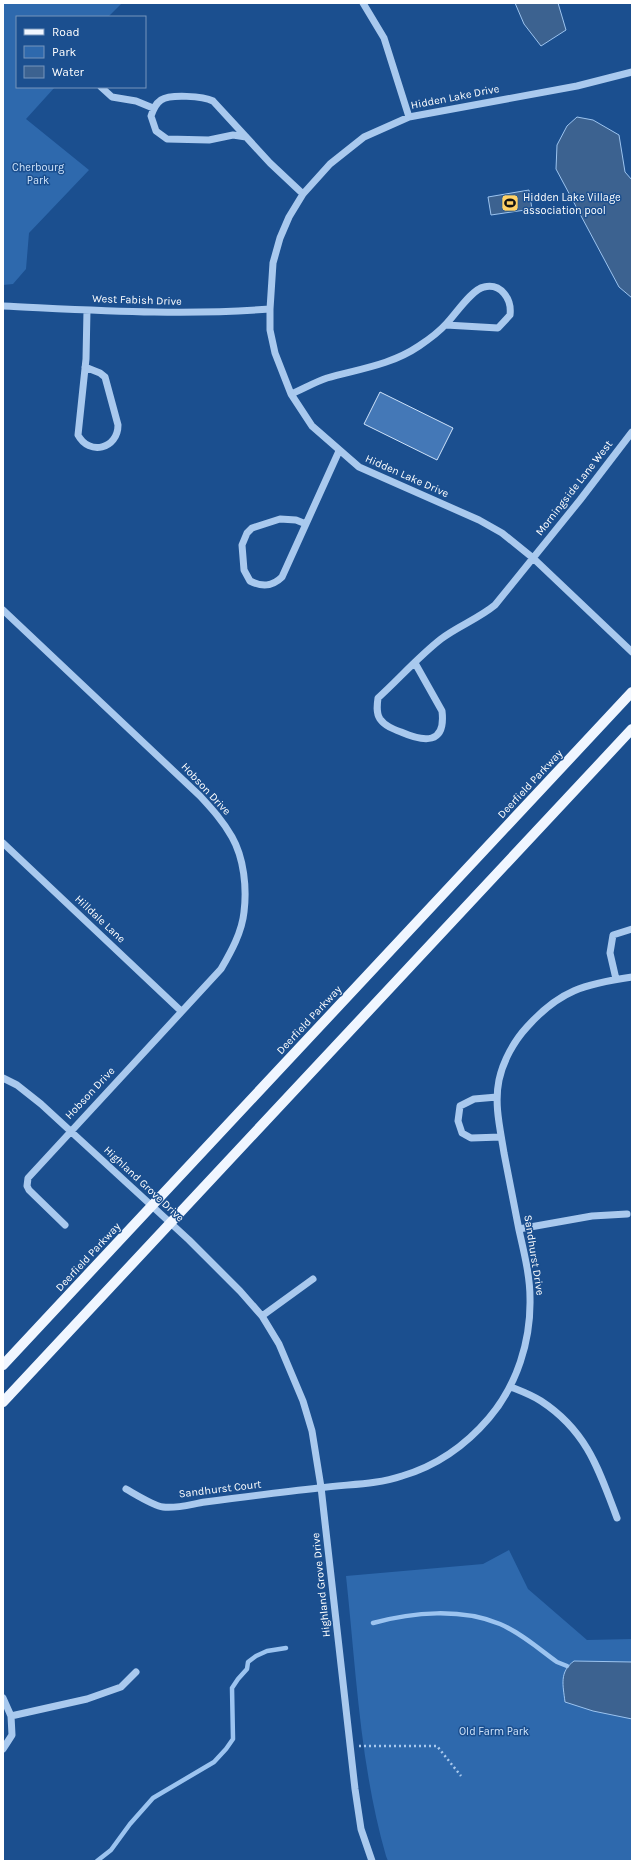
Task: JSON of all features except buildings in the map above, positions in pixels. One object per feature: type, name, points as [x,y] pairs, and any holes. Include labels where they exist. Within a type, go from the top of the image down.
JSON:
[{"type":"main road","name":"Deerfield Parkway","points":[[3,1365],[632,692]]},
{"type":"main road","points":[[3,1402],[632,730]]},
{"type":"street","points":[[363,3],[384,38],[409,117]]},
{"type":"street","name":"Hidden Lake Drive","points":[[632,72],[577,86],[409,117],[364,137],[330,164],[303,194],[289,217],[280,238],[273,263],[270,309],[270,330],[275,353],[291,394],[312,426],[359,467],[490,526],[502,533],[533,558],[632,652]]},
{"type":"street","points":[[102,88],[112,96],[136,101],[154,108]]},
{"type":"street","points":[[246,137],[233,135],[209,140],[167,139],[160,135],[153,126],[151,116],[157,103],[167,97],[207,98],[213,101],[270,163],[303,194]]},
{"type":"street","points":[[291,394],[325,379],[387,363],[403,356],[446,325],[472,295],[483,287],[501,290],[510,302],[510,315],[498,328],[446,325]]},
{"type":"street","name":"West Fabish Drive","points":[[3,306],[87,310],[215,313],[270,309]]},
{"type":"street","points":[[85,367],[100,373],[105,377],[110,390],[118,425],[118,432],[116,438],[105,447],[92,447],[86,445],[81,442],[78,435],[85,367],[87,310]]},
{"type":"street","name":"Morningside Lane West","points":[[415,663],[443,715],[442,727],[438,733],[431,738],[424,740],[416,739],[389,727],[380,718],[377,712],[378,698],[415,663],[442,638],[484,614],[495,604],[632,432]]},
{"type":"street","points":[[306,524],[296,520],[280,518],[252,528],[243,539],[242,545],[244,570],[250,581],[264,586],[277,582],[282,577],[306,524],[339,451]]},
{"type":"street","name":"Hobson Drive","points":[[3,610],[200,796],[219,817],[233,838],[244,874],[244,913],[231,951],[221,969],[30,1175],[27,1182],[28,1190],[64,1225]]},
{"type":"street","name":"Hilldale Lane","points":[[3,843],[181,1011]]},
{"type":"street","points":[[616,980],[610,953],[613,935],[632,929]]},
{"type":"street","name":"Sandhurst Drive","points":[[321,1487],[373,1483],[401,1477],[424,1468],[462,1445],[479,1429],[497,1408],[511,1387],[523,1355],[530,1316],[530,1297],[525,1255],[497,1115],[499,1078],[506,1060],[524,1030],[540,1012],[559,998],[578,988],[598,982],[632,977]]},
{"type":"street","name":"Highland Grove Drive","points":[[3,1078],[17,1085],[41,1104],[170,1223],[240,1291],[262,1316],[279,1344],[303,1401],[312,1430],[321,1487],[350,1746],[361,1829],[372,1861]]},
{"type":"street","points":[[497,1097],[474,1099],[460,1106],[458,1121],[462,1133],[472,1138],[502,1137]]},
{"type":"street","points":[[519,1229],[592,1216],[627,1214]]},
{"type":"street","points":[[262,1316],[313,1279]]},
{"type":"street","points":[[511,1387],[540,1401],[562,1417],[578,1434],[591,1453],[617,1518]]},
{"type":"street","name":"Sandhurst Court","points":[[126,1489],[162,1507],[321,1487]]},
{"type":"street","points":[[10,1716],[87,1699],[122,1687],[136,1672]]},
{"type":"street","points":[[3,1698],[10,1716],[12,1735],[3,1749]]},
{"type":"path","points":[[350,1746],[437,1746],[461,1776]]},
{"type":"green space","name":"Cherbourg Park","points":[[3,3],[122,3],[109,16],[16,16],[16,88],[54,88],[26,119],[89,170],[29,233],[26,269],[13,284],[3,285]]},
{"type":"green space","name":"Old Farm Park","points":[[509,1550],[528,1589],[587,1640],[632,1639],[632,1861],[388,1861],[386,1856],[370,1787],[360,1717],[346,1576],[483,1564]]},
{"type":"water","points":[[515,3],[558,3],[566,30],[541,46],[524,24]]},
{"type":"water","points":[[577,117],[593,120],[619,135],[625,172],[632,180],[632,298],[619,287],[556,169],[557,145],[567,126]]},
{"type":"water","name":"Hidden Lake Village association pool","points":[[529,190],[532,209],[491,215],[488,197]]},
{"type":"water","points":[[574,1661],[632,1662],[632,1719],[593,1711],[565,1702],[563,1684],[564,1674],[569,1665]]},
{"type":"waterway","points":[[373,1623],[404,1616],[437,1613],[485,1619],[500,1624],[515,1632],[557,1662],[567,1666]]},
{"type":"waterway","points":[[97,1861],[111,1850],[130,1824],[153,1798],[214,1762],[226,1749],[233,1739],[232,1688],[247,1669],[248,1662],[256,1656],[267,1651],[286,1648]]},
{"type":"place","name":"Hidden Lake Village association pool","points":[[510,203]]}]
